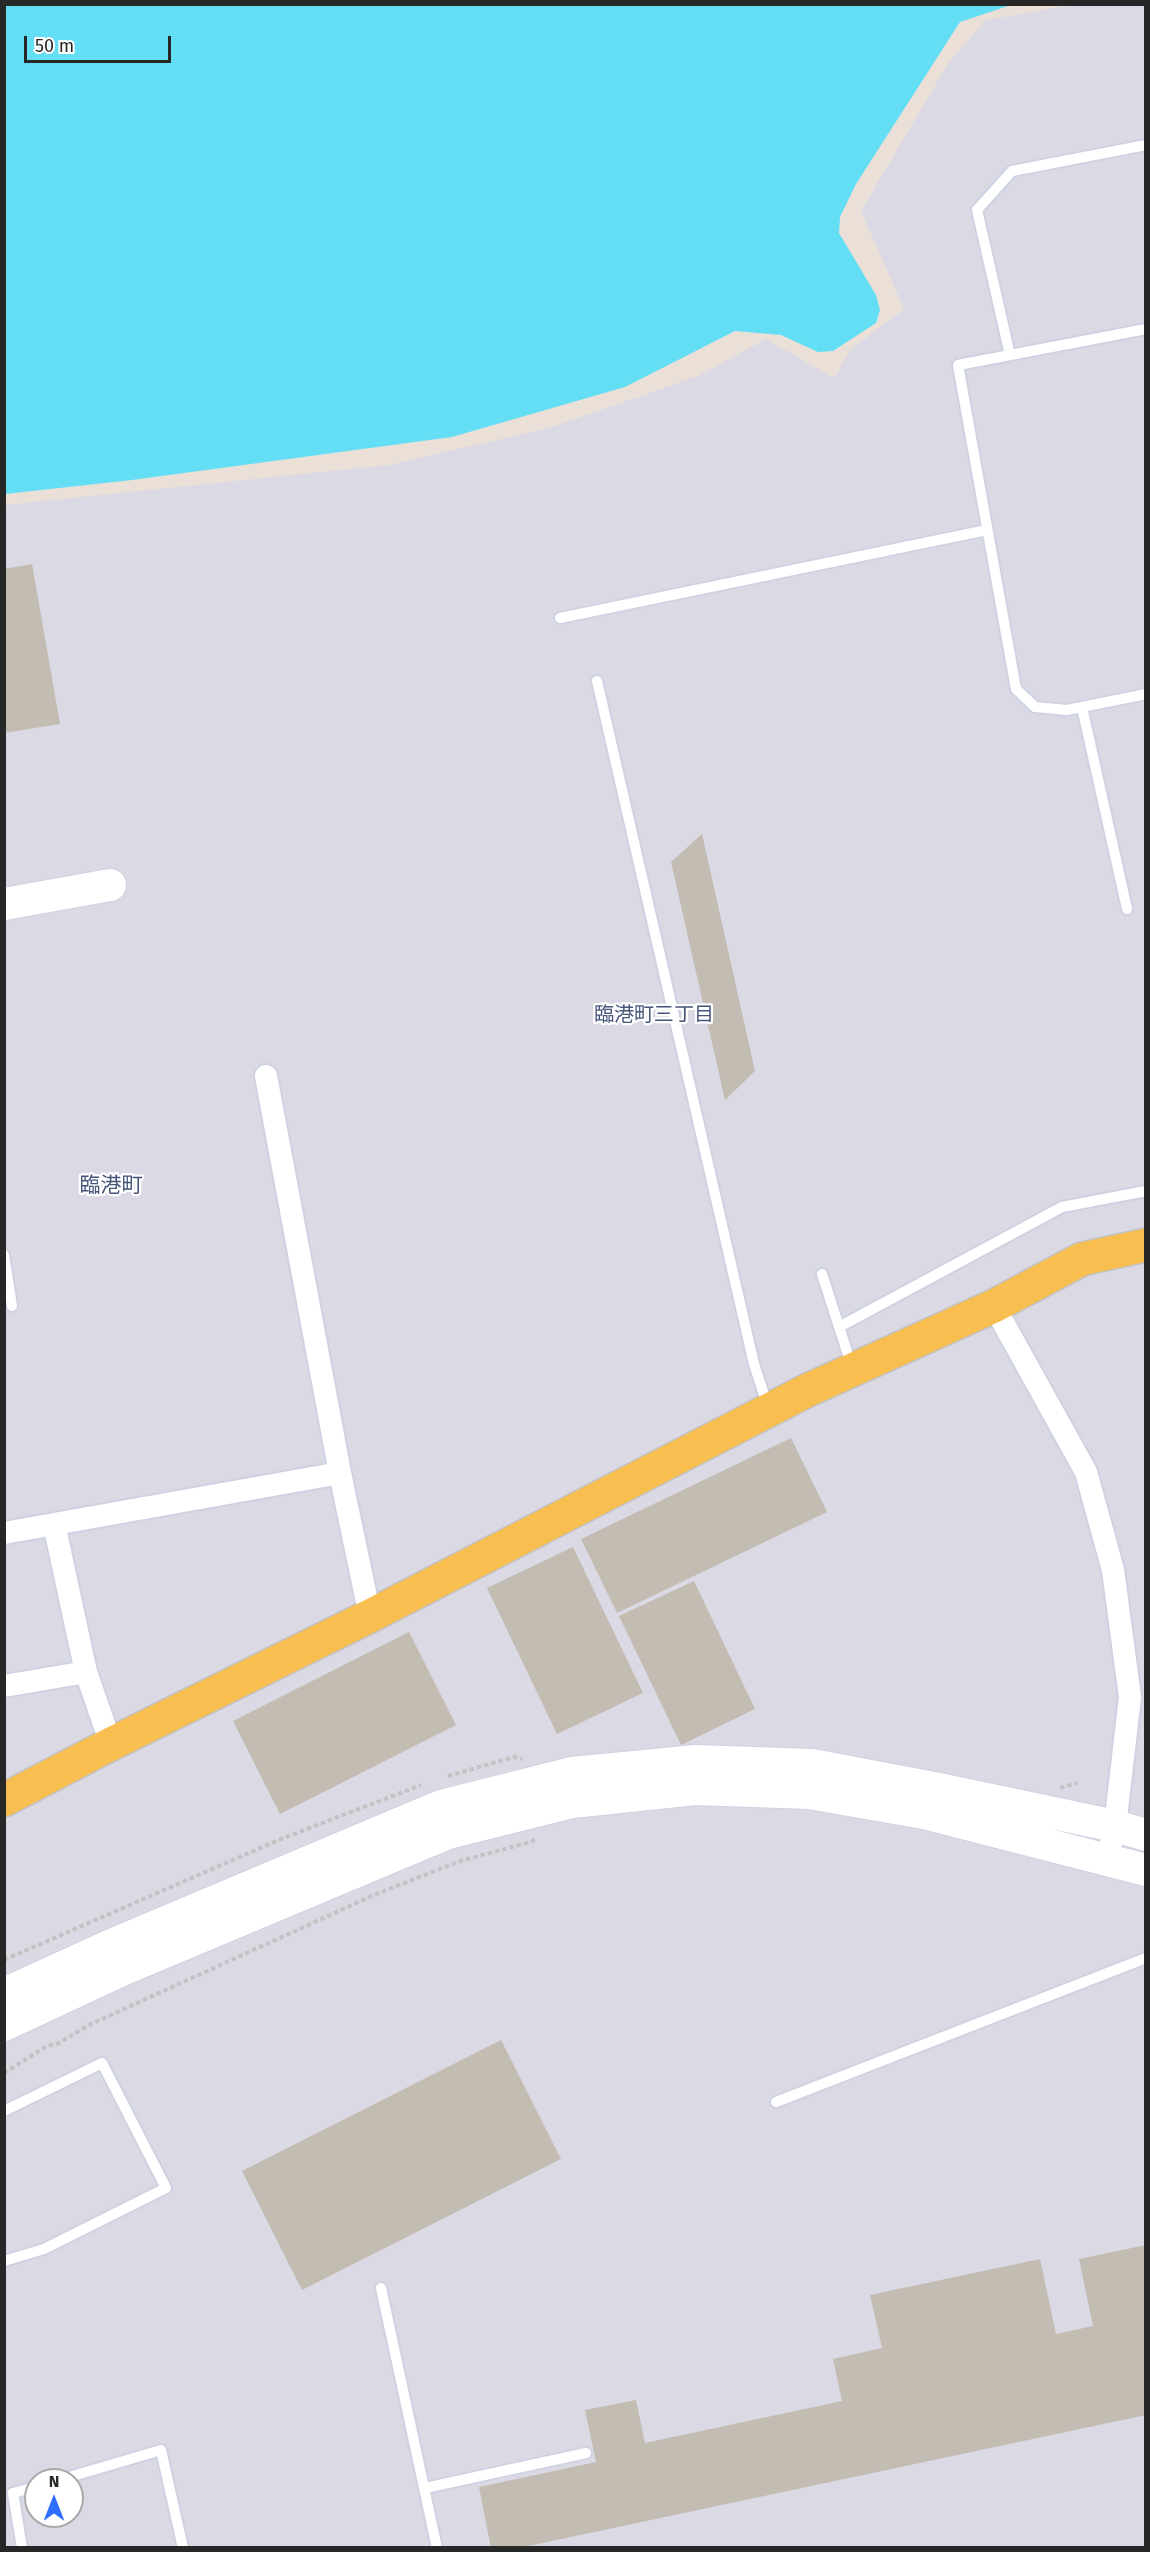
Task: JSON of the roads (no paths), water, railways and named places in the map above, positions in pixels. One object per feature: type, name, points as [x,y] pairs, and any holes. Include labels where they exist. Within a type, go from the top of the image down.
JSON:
[{"type":"main road","points":[[4,1800],[111,1744],[370,1616],[768,1410],[994,1306],[1082,1258],[1146,1245]]},
{"type":"street","points":[[4,903],[110,885]]},
{"type":"street","points":[[266,1077],[340,1473],[370,1616]]},
{"type":"street","points":[[994,1306],[1086,1472],[1113,1570],[1130,1697],[1115,1826],[1107,1859]]},
{"type":"street","points":[[4,1533],[340,1473]]},
{"type":"street","points":[[54,1524],[86,1672],[111,1744]]},
{"type":"street","points":[[4,1686],[86,1672]]},
{"type":"street","points":[[4,1994],[108,1946],[441,1806],[572,1773],[696,1761],[812,1765],[1115,1826],[1146,1835]]},
{"type":"street","points":[[4,2025],[124,1969],[448,1833],[572,1802],[695,1789],[809,1793],[924,1813],[1146,1870]]},
{"type":"lane","points":[[1010,355],[977,210],[1011,171],[1146,145]]},
{"type":"lane","points":[[1146,329],[958,365],[1016,689],[1035,707],[1066,710],[1146,694]]},
{"type":"lane","points":[[560,618],[987,530]]},
{"type":"lane","points":[[597,681],[754,1364],[768,1410]]},
{"type":"lane","points":[[1082,707],[1127,909]]},
{"type":"lane","points":[[839,1327],[1062,1207],[1146,1191]]},
{"type":"lane","points":[[4,1255],[12,1306]]},
{"type":"lane","points":[[822,1274],[853,1370]]},
{"type":"lane","points":[[776,2102],[1146,1958]]},
{"type":"lane","points":[[4,2111],[102,2063],[166,2188],[44,2249],[4,2261]]},
{"type":"lane","points":[[381,2288],[437,2547]]},
{"type":"lane","points":[[84,2473],[161,2450],[183,2547]]},
{"type":"lane","points":[[425,2488],[586,2453]]},
{"type":"lane","points":[[22,2547],[13,2493],[24,2490]]},
{"type":"water","points":[[4,5],[1011,5],[960,22],[856,184],[840,217],[839,233],[876,295],[880,310],[876,323],[833,351],[818,352],[781,335],[735,331],[625,387],[452,437],[132,480],[5,494]]},
{"type":"district","name":"臨港町三丁目","points":[[654,1015]]},
{"type":"district","name":"臨港町","points":[[111,1186]]}]
